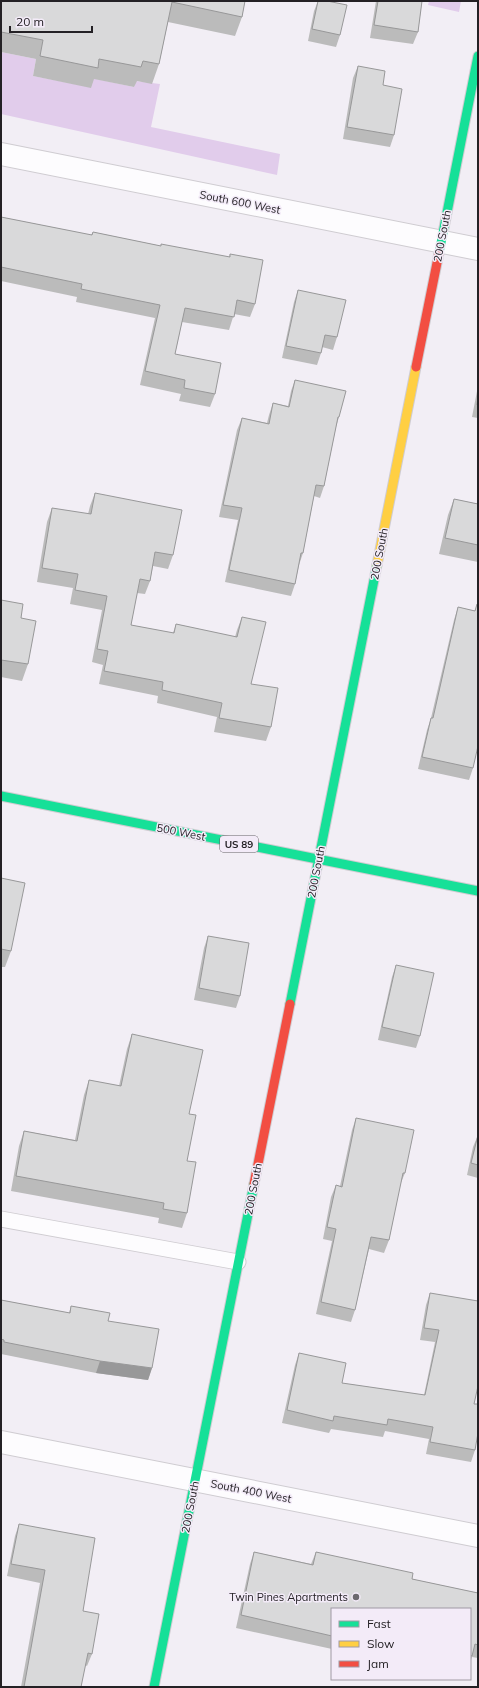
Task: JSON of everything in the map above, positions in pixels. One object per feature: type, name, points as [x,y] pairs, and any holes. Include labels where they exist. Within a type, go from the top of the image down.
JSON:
[{"type":"street","name":"200 South","points":[[154,1687],[478,56]]},
{"type":"street","name":"South 600 West","points":[[1,154],[478,249]]},
{"type":"street","name":"500 West","points":[[1,796],[478,892]]},
{"type":"street","name":"South 400 West","points":[[1,1442],[478,1536]]},
{"type":"lane","points":[[1,1219],[238,1262]]},
{"type":"shaded area","points":[[429,1],[461,1],[459,12],[428,5]]},
{"type":"shaded area","points":[[1,52],[36,59],[33,76],[90,87],[92,78],[134,87],[136,81],[160,84],[151,127],[280,154],[277,175],[1,114]]},
{"type":"building","points":[[1,1],[245,1],[242,17],[172,2],[159,64],[143,61],[141,67],[99,59],[98,68],[40,56],[43,40],[1,32]]},
{"type":"building","points":[[318,1],[327,1],[347,5],[340,35],[312,29]]},
{"type":"building","points":[[378,1],[422,1],[418,32],[374,25]]},
{"type":"building","points":[[358,66],[385,71],[383,85],[402,89],[394,135],[347,127]]},
{"type":"building","points":[[1,217],[92,235],[93,232],[161,246],[161,244],[230,257],[230,254],[263,260],[255,304],[237,300],[234,317],[185,308],[175,354],[221,363],[215,394],[184,388],[185,380],[145,371],[160,305],[81,289],[82,284],[1,267]]},
{"type":"building","points":[[298,290],[346,300],[337,337],[325,335],[321,353],[286,346]]},
{"type":"building","points":[[295,380],[346,391],[338,417],[324,486],[316,485],[303,553],[301,553],[295,584],[229,570],[242,508],[223,505],[242,418],[269,424],[273,403],[289,407]]},
{"type":"building","points":[[95,493],[182,510],[173,555],[155,552],[150,581],[140,579],[131,625],[174,633],[176,624],[237,637],[242,617],[266,622],[251,684],[278,688],[271,727],[219,718],[222,703],[162,690],[163,682],[104,671],[108,651],[97,649],[107,596],[75,590],[78,574],[42,568],[52,508],[91,514]]},
{"type":"building","points":[[454,499],[478,504],[478,545],[445,538]]},
{"type":"building","points":[[1,600],[23,604],[21,618],[36,621],[28,664],[1,660]]},
{"type":"building","points":[[477,604],[478,746],[473,768],[422,757],[431,718],[433,718],[458,607],[475,611]]},
{"type":"building","points":[[1,878],[25,883],[11,951],[1,949]]},
{"type":"building","points":[[208,936],[249,943],[240,996],[199,988]]},
{"type":"building","points":[[396,965],[434,973],[420,1036],[382,1027]]},
{"type":"building","points":[[132,1034],[203,1050],[189,1114],[196,1115],[187,1161],[196,1162],[187,1213],[163,1209],[164,1203],[16,1176],[24,1131],[77,1141],[89,1080],[121,1086]]},
{"type":"building","points":[[356,1118],[414,1130],[389,1240],[371,1237],[355,1310],[321,1302],[336,1229],[327,1227],[336,1185],[342,1187]]},
{"type":"building","points":[[478,1135],[478,1165],[471,1163]]},
{"type":"building","points":[[430,1293],[478,1301],[478,1386],[474,1404],[478,1404],[478,1433],[475,1450],[430,1442],[433,1427],[388,1419],[387,1425],[334,1416],[333,1421],[287,1410],[299,1353],[346,1363],[342,1383],[425,1395],[439,1330],[424,1328]]},
{"type":"building","points":[[1,1300],[70,1313],[71,1306],[110,1313],[108,1321],[159,1329],[152,1368],[100,1361],[4,1342],[4,1340],[1,1339]]},
{"type":"building","points":[[19,1524],[95,1538],[83,1611],[99,1614],[92,1654],[88,1653],[81,1687],[24,1687],[45,1570],[11,1564]]},
{"type":"building","points":[[254,1552],[313,1565],[316,1552],[413,1573],[412,1579],[478,1593],[478,1645],[475,1644],[471,1656],[471,1608],[331,1608],[331,1636],[241,1615]]},
{"type":"traffic: fast","points":[[439,253],[478,56]]},
{"type":"traffic: fast","points":[[290,1004],[377,565]]},
{"type":"traffic: fast","points":[[1,796],[478,891]]},
{"type":"traffic: fast","points":[[154,1687],[254,1184]]},
{"type":"traffic: slow","points":[[377,565],[416,367]]},
{"type":"traffic: jam","points":[[416,367],[439,253]]},
{"type":"traffic: jam","points":[[254,1184],[290,1004]]},
{"type":"place","name":"Twin Pines Apartments","points":[[356,1597]]}]
